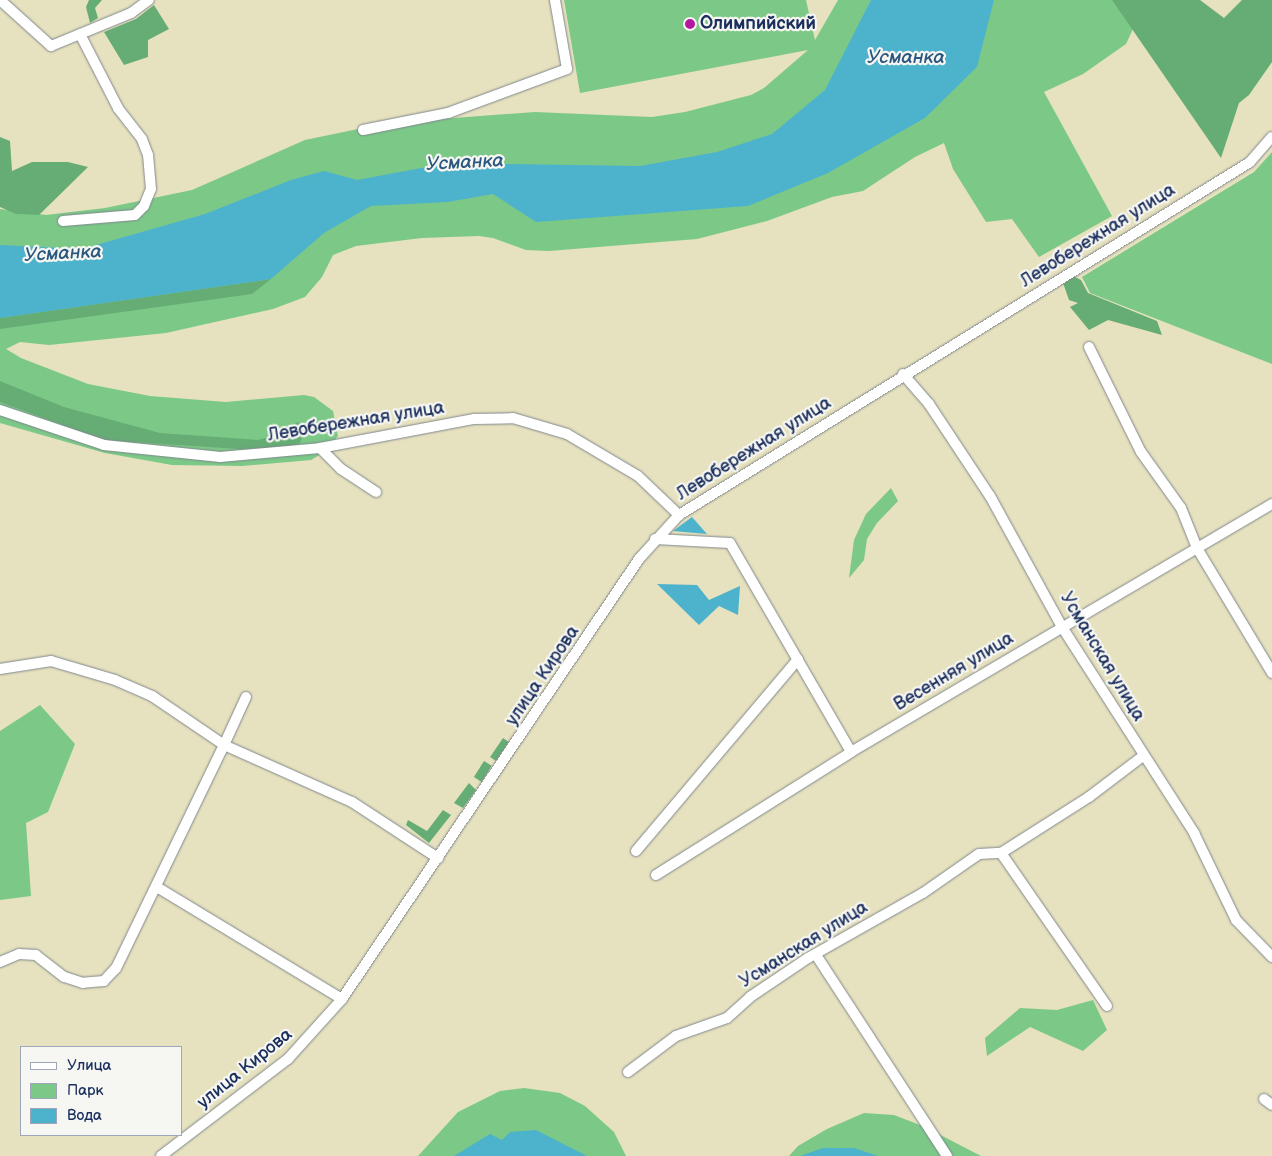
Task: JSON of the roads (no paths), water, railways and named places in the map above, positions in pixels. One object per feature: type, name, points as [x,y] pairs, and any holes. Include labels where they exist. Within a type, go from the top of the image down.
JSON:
[{"type":"street","points":[[0,0],[51,46],[131,13],[149,0]]},
{"type":"street","points":[[363,130],[448,113],[567,69],[555,0]]},
{"type":"street","points":[[63,221],[135,215],[144,206],[151,189],[150,163],[142,139],[118,108],[80,34]]},
{"type":"street","name":"Левобережная улица","points":[[0,410],[104,446],[220,457],[320,448],[474,420],[514,418],[567,434],[638,476],[679,515],[903,374],[1250,162],[1272,137]]},
{"type":"street","points":[[1089,346],[1141,452],[1181,508],[1197,548],[1272,673]]},
{"type":"street","name":"Усманская улица","points":[[903,374],[929,404],[990,496],[1062,627],[1194,834],[1236,920],[1272,957]]},
{"type":"street","points":[[320,448],[341,469],[376,492]]},
{"type":"street","name":"Весенняя улица","points":[[656,875],[852,752],[1272,504]]},
{"type":"street","name":"улица Кирова","points":[[161,1156],[288,1059],[342,1000],[656,540],[679,515]]},
{"type":"street","points":[[656,540],[730,543],[852,752]]},
{"type":"street","points":[[636,851],[798,659]]},
{"type":"street","points":[[0,669],[51,661],[114,680],[152,696],[224,745],[352,802],[438,858]]},
{"type":"street","points":[[0,962],[19,954],[36,955],[64,977],[82,983],[104,981],[116,968],[157,887],[246,696]]},
{"type":"street","points":[[1107,1006],[1001,853],[1074,807],[1143,756]]},
{"type":"street","name":"Усманская улица","points":[[628,1072],[676,1036],[727,1018],[750,997],[816,955],[923,893],[979,854],[1001,853]]},
{"type":"street","points":[[157,887],[342,1000]]},
{"type":"street","points":[[816,955],[947,1156]]},
{"type":"water","name":"Усманка","points":[[871,0],[994,0],[977,67],[925,118],[828,173],[748,206],[536,222],[493,194],[448,202],[371,206],[324,233],[271,279],[0,318],[0,245],[82,249],[205,214],[291,180],[324,171],[357,180],[448,163],[640,166],[717,152],[772,134],[825,90]]},
{"type":"water","points":[[692,517],[707,534],[673,531]]},
{"type":"water","points":[[657,584],[697,585],[709,600],[740,586],[738,615],[719,606],[699,625]]},
{"type":"water","points":[[536,1130],[587,1156],[454,1156],[490,1134],[502,1140],[510,1132]]},
{"type":"water","points":[[823,1148],[854,1148],[878,1156],[800,1156]]},
{"type":"place","name":"Олимпийский","points":[[690,24]]}]
